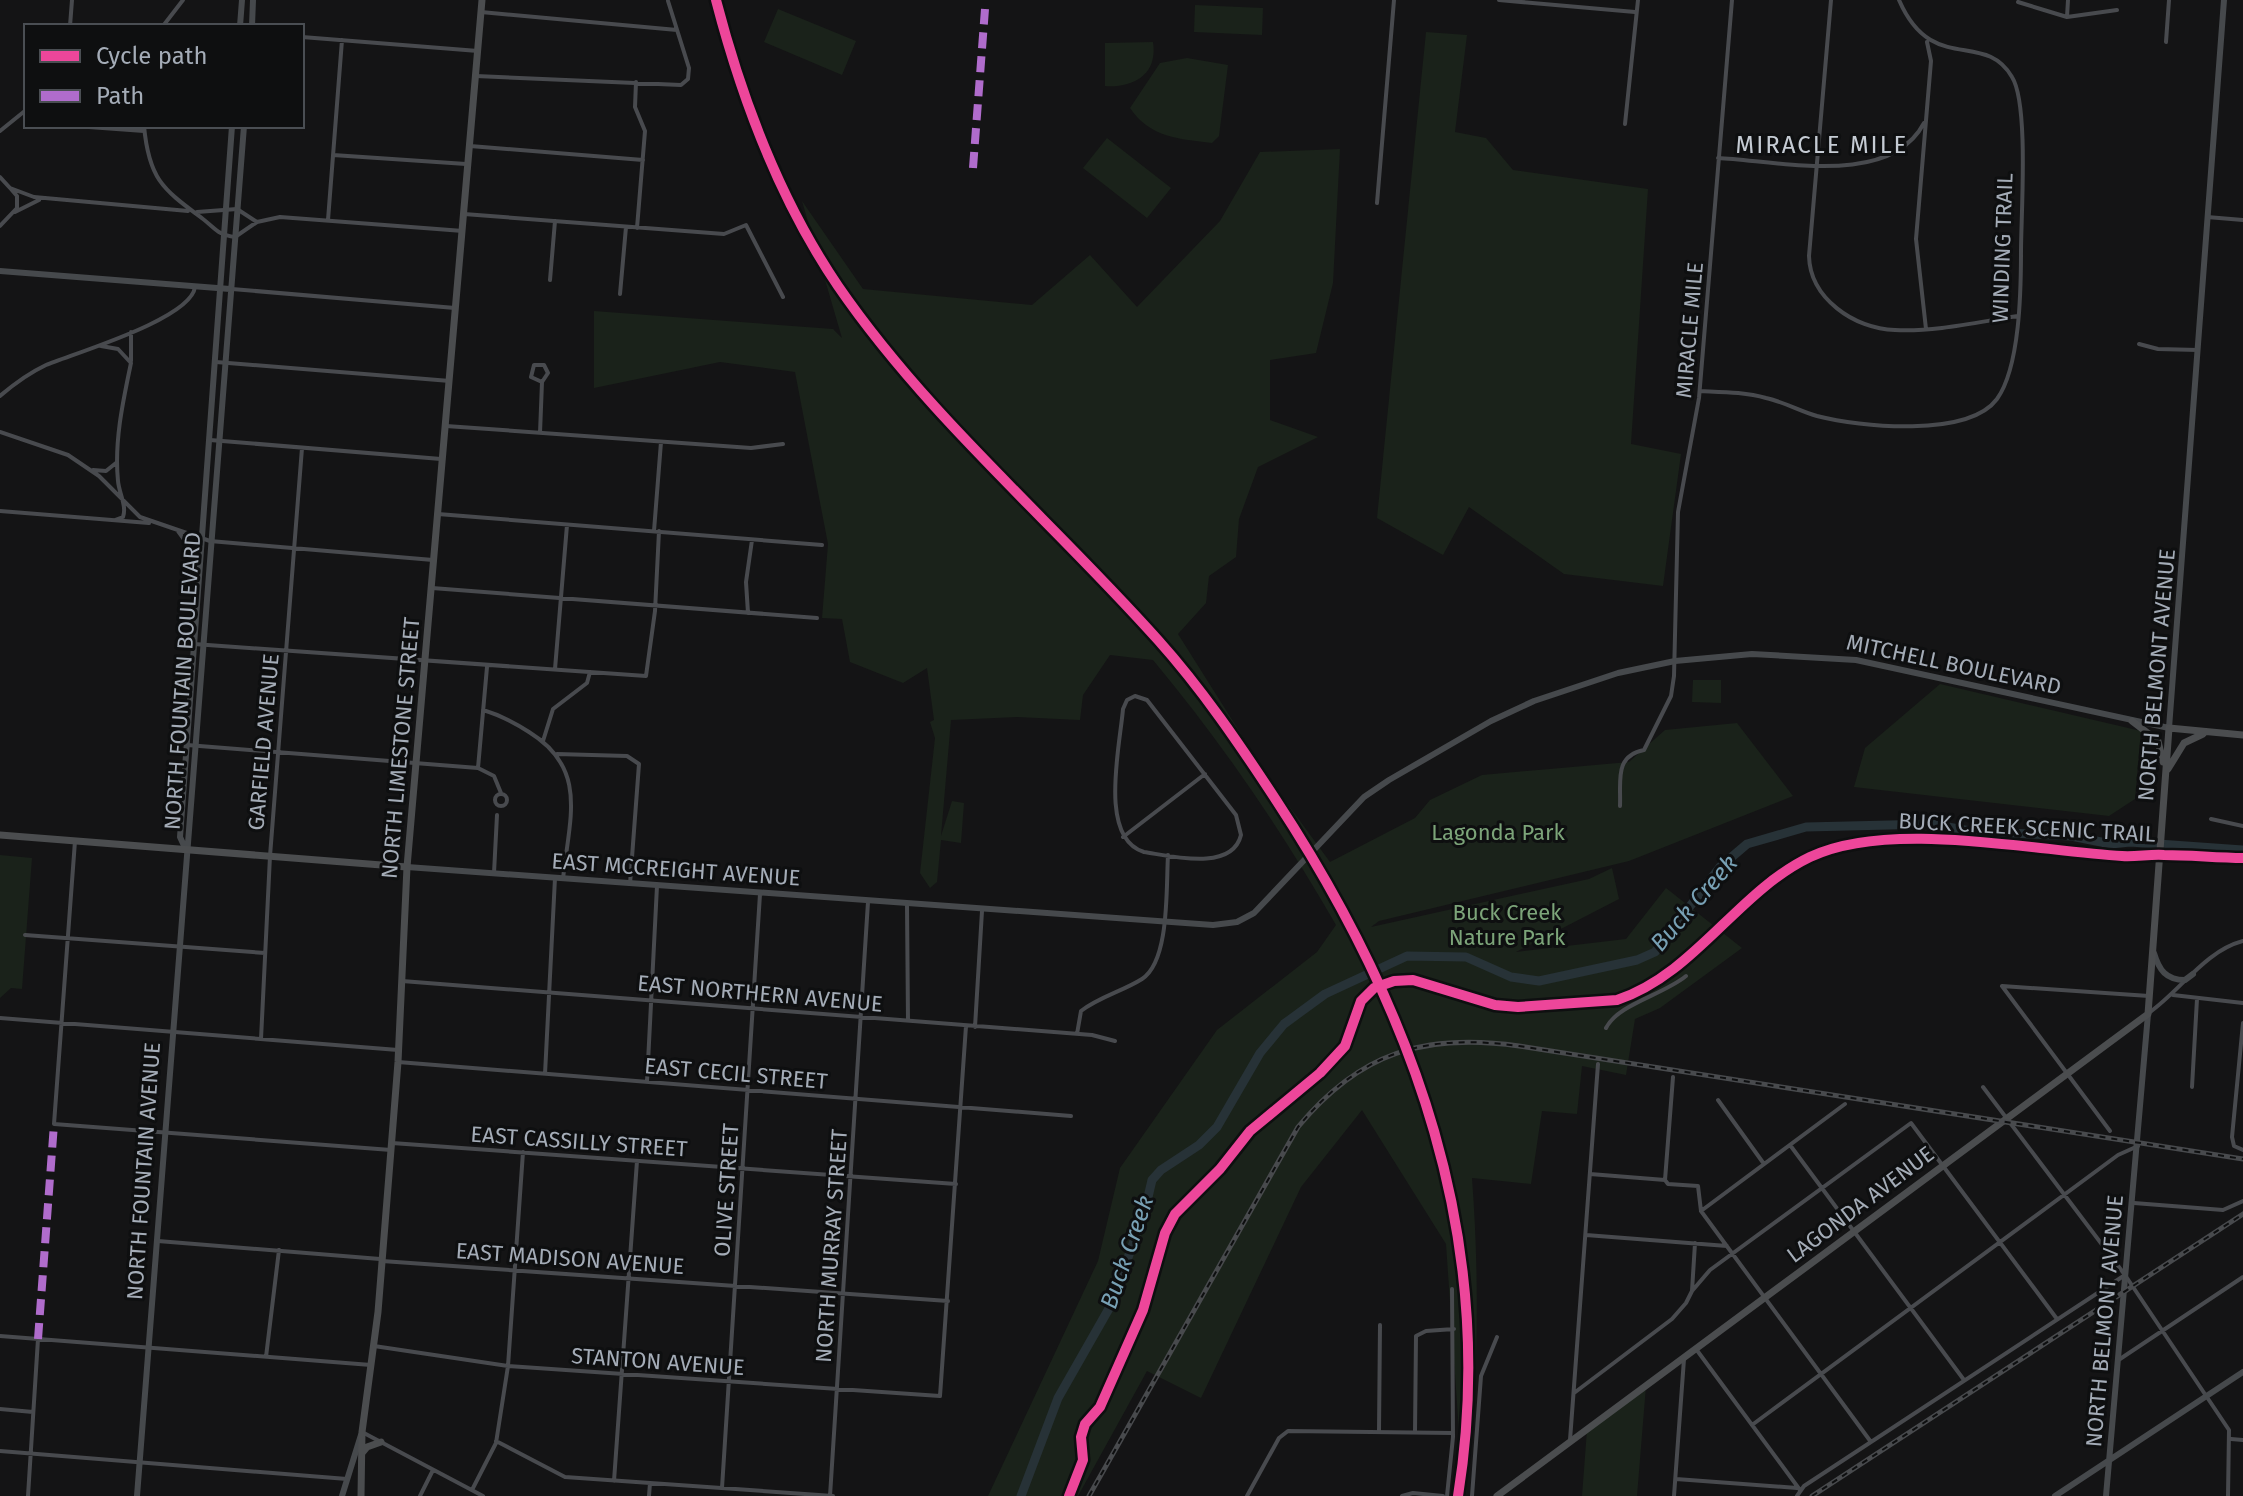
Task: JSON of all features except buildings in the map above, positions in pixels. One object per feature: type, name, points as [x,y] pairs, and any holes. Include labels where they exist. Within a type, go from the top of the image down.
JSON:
[{"type":"main road","name":"NORTH LIMESTONE STREET","points":[[362,1432],[382,1260],[398,1062],[407,867],[482,0]]},
{"type":"main road","points":[[2132,721],[2158,741],[2165,776]]},
{"type":"main road","name":"MITCHELL BOULEVARD","points":[[2169,728],[2243,735]]},
{"type":"main road","name":"NORTH BELMONT AVENUE","points":[[2148,1014],[2169,728]]},
{"type":"main road","points":[[2165,776],[2174,755],[2184,743],[2213,733]]},
{"type":"main road","name":"EAST MCCREIGHT AVENUE","points":[[0,835],[407,867]]},
{"type":"main road","name":"LAGONDA AVENUE","points":[[1497,1496],[2148,1014]]},
{"type":"main road","points":[[361,1496],[362,1432]]},
{"type":"main road","points":[[360,1459],[367,1447],[381,1442]]},
{"type":"main road","points":[[360,1487],[367,1496]]},
{"type":"street","points":[[70,24],[72,0]]},
{"type":"street","points":[[240,24],[242,0]]},
{"type":"street","points":[[252,24],[253,0]]},
{"type":"street","points":[[1377,203],[1394,0]]},
{"type":"street","points":[[1499,0],[1635,12]]},
{"type":"street","points":[[1625,124],[1638,0]]},
{"type":"street","name":"MIRACLE MILE","points":[[1620,806],[1624,760],[1629,753],[1644,750],[1671,696],[1675,661],[1673,626],[1678,512],[1700,391],[1732,0]]},
{"type":"street","points":[[1831,0],[1809,256],[1817,288],[1833,305],[1865,323],[1888,330],[1926,329],[2018,316]]},
{"type":"street","points":[[1899,0],[1932,52],[1916,239],[1926,329]]},
{"type":"street","points":[[2067,17],[2068,0]]},
{"type":"street","points":[[2166,42],[2169,0]]},
{"type":"street","name":"NORTH BELMONT AVENUE","points":[[2169,728],[2224,0]]},
{"type":"street","points":[[164,24],[181,1]]},
{"type":"street","points":[[476,76],[686,82],[689,68],[668,1]]},
{"type":"street","points":[[2018,2],[2067,17],[2117,10]]},
{"type":"street","points":[[481,12],[677,30]]},
{"type":"street","points":[[304,37],[478,51]]},
{"type":"street","name":"WINDING TRAIL","points":[[1700,391],[1767,398],[1817,416],[1887,425],[1965,421],[1986,411],[2001,391],[2018,316],[2020,143],[2014,80],[2001,64],[1988,56],[1936,45],[1924,37]]},
{"type":"street","points":[[328,220],[342,40]]},
{"type":"street","points":[[636,82],[635,107],[645,131],[637,228]]},
{"type":"street","points":[[0,131],[24,112]]},
{"type":"street","points":[[13,121],[24,118]]},
{"type":"street","points":[[1718,158],[1850,165],[1886,156],[1916,138],[1926,119]]},
{"type":"street","points":[[144,128],[159,180],[171,197],[223,236],[235,237],[257,222],[280,217],[463,231]]},
{"type":"street","name":"NORTH FOUNTAIN BOULEVARD","points":[[186,850],[180,837],[232,128]]},
{"type":"street","name":"NORTH FOUNTAIN BOULEVARD","points":[[186,850],[244,128]]},
{"type":"street","points":[[470,146],[643,160]]},
{"type":"street","points":[[333,155],[469,165]]},
{"type":"street","points":[[0,177],[17,200],[13,213]]},
{"type":"street","points":[[10,188],[28,196],[48,199],[207,214],[225,208],[237,209],[257,222]]},
{"type":"street","points":[[0,226],[28,204],[48,199]]},
{"type":"street","points":[[464,214],[724,234],[746,225],[783,297]]},
{"type":"street","points":[[2207,217],[2243,220]]},
{"type":"street","points":[[550,280],[555,221]]},
{"type":"street","points":[[620,294],[626,227]]},
{"type":"street","points":[[0,271],[456,308]]},
{"type":"street","points":[[0,396],[33,372],[131,332],[187,303],[195,287]]},
{"type":"street","points":[[115,520],[124,514],[118,457],[131,363],[131,332]]},
{"type":"street","points":[[2139,344],[2158,349],[2198,350]]},
{"type":"street","points":[[95,347],[118,349],[131,363]]},
{"type":"street","points":[[213,362],[450,381]]},
{"type":"street","points":[[540,433],[542,382],[548,370],[544,365],[534,365],[531,377],[542,382]]},
{"type":"street","points":[[446,426],[751,448],[783,444]]},
{"type":"street","points":[[0,432],[58,450],[90,469],[140,517],[210,541],[434,560]]},
{"type":"street","points":[[208,440],[443,459]]},
{"type":"street","points":[[194,644],[646,676],[655,606],[661,441]]},
{"type":"street","name":"GARFIELD AVENUE","points":[[261,1039],[270,856],[302,448]]},
{"type":"street","points":[[90,469],[106,471],[114,466],[118,457]]},
{"type":"street","points":[[0,511],[159,524]]},
{"type":"street","points":[[438,514],[822,545]]},
{"type":"street","points":[[555,669],[567,525]]},
{"type":"street","points":[[176,530],[190,544],[199,563]]},
{"type":"street","points":[[748,613],[746,582],[752,539]]},
{"type":"street","points":[[432,588],[817,618]]},
{"type":"street","name":"MITCHELL BOULEVARD","points":[[1163,922],[1213,925],[1246,918],[1279,891],[1364,797],[1389,780],[1493,720],[1534,701],[1618,673],[1675,661],[1752,654],[1843,658],[2169,728]]},
{"type":"street","points":[[478,768],[487,666]]},
{"type":"street","points":[[543,741],[553,709],[587,683],[590,672]]},
{"type":"street","points":[[1132,697],[1147,700],[1205,774],[1236,815],[1241,828],[1240,840],[1234,849],[1216,858],[1168,855],[1139,851],[1123,837],[1115,813],[1123,709],[1132,697]]},
{"type":"street","points":[[483,710],[515,723],[543,741],[557,754],[571,785],[559,878],[545,1074]]},
{"type":"street","points":[[186,745],[478,768],[494,776],[501,793]]},
{"type":"street","points":[[557,754],[627,756],[639,764],[630,884]]},
{"type":"street","points":[[1123,837],[1205,774]]},
{"type":"street","points":[[494,873],[497,815]]},
{"type":"street","points":[[2211,819],[2243,826]]},
{"type":"street","points":[[62,1023],[75,841]]},
{"type":"street","name":"NORTH FOUNTAIN AVENUE","points":[[137,1496],[186,850]]},
{"type":"street","points":[[1077,1034],[1080,1014],[1085,1008],[1140,980],[1155,967],[1161,951],[1168,855]]},
{"type":"street","name":"EAST MCCREIGHT AVENUE","points":[[407,867],[1163,922]]},
{"type":"street","points":[[647,1082],[657,886]]},
{"type":"street","name":"OLIVE STREET","points":[[722,1488],[745,1169],[760,894]]},
{"type":"street","name":"NORTH MURRAY STREET","points":[[831,1496],[868,902]]},
{"type":"street","points":[[907,905],[908,1021]]},
{"type":"street","points":[[975,1027],[982,911]]},
{"type":"street","points":[[25,935],[265,953]]},
{"type":"street","name":"LAGONDA AVENUE","points":[[2148,1014],[2227,945],[2243,941]]},
{"type":"street","points":[[2151,946],[2159,968],[2168,977],[2185,980],[2193,974]]},
{"type":"street","points":[[1606,1028],[1615,1015],[1658,995],[1686,976]]},
{"type":"street","name":"EAST NORTHERN AVENUE","points":[[402,981],[1077,1034],[1115,1041]]},
{"type":"street","points":[[2110,1131],[2002,986],[2149,996]]},
{"type":"street","points":[[2173,995],[2243,1003]]},
{"type":"street","points":[[2192,1087],[2197,999]]},
{"type":"street","name":"NORTH BELMONT AVENUE","points":[[2106,1496],[2139,1146],[2148,1014]]},
{"type":"street","points":[[0,1018],[398,1050]]},
{"type":"street","name":"EAST CASSILLY STREET","points":[[62,1023],[54,1124],[523,1152],[956,1184]]},
{"type":"street","points":[[2243,1023],[2232,1133],[2234,1146],[2243,1150]]},
{"type":"street","points":[[948,1301],[966,1026]]},
{"type":"street","name":"EAST CECIL STREET","points":[[398,1062],[1071,1116]]},
{"type":"street","points":[[1569,1443],[1598,1064]]},
{"type":"street","points":[[1665,1180],[1673,1077]]},
{"type":"street","points":[[1983,1087],[2125,1275],[2230,1431],[2228,1496]]},
{"type":"street","points":[[1718,1100],[1764,1164]]},
{"type":"street","points":[[1701,1211],[1845,1104]]},
{"type":"street","points":[[1573,1394],[1672,1319],[1697,1282],[1911,1123],[2057,1319]]},
{"type":"street","points":[[1790,1145],[1964,1380]]},
{"type":"street","points":[[1752,1425],[2129,1147],[2139,1146]]},
{"type":"street","points":[[472,1490],[496,1441],[508,1366],[523,1152]]},
{"type":"street","points":[[614,1481],[637,1161]]},
{"type":"street","points":[[1590,1174],[1698,1186],[1701,1211],[1871,1442]]},
{"type":"street","points":[[2134,1203],[2223,1210],[2243,1201]]},
{"type":"street","points":[[1586,1235],[1727,1246]]},
{"type":"street","name":"EAST MADISON AVENUE","points":[[156,1241],[948,1301]]},
{"type":"street","points":[[1692,1291],[1695,1243]]},
{"type":"street","points":[[266,1357],[279,1250]]},
{"type":"street","points":[[1797,1496],[1800,1489],[2125,1275]]},
{"type":"street","points":[[2118,1360],[2243,1277]]},
{"type":"street","points":[[1402,1496],[1413,1493],[1445,1496],[1453,1433],[1452,1289]]},
{"type":"street","name":"STANTON AVENUE","points":[[374,1346],[508,1366],[940,1396],[948,1301]]},
{"type":"street","points":[[1379,1431],[1380,1325]]},
{"type":"street","points":[[1415,1432],[1416,1336],[1426,1331],[1454,1329]]},
{"type":"street","points":[[0,1336],[371,1365]]},
{"type":"street","points":[[1472,1496],[1481,1376],[1497,1337]]},
{"type":"street","points":[[28,1496],[38,1339]]},
{"type":"street","points":[[1696,1349],[1800,1489]]},
{"type":"street","points":[[1674,1496],[1684,1358]]},
{"type":"street","points":[[2055,1496],[2243,1372]]},
{"type":"street","points":[[0,1409],[33,1412]]},
{"type":"street","points":[[362,1432],[483,1496]]},
{"type":"street","name":"NORTH LIMESTONE STREET","points":[[342,1496],[362,1432]]},
{"type":"street","points":[[1247,1496],[1285,1432],[1453,1433]]},
{"type":"street","points":[[2231,1439],[2243,1440]]},
{"type":"street","points":[[496,1441],[565,1477],[831,1496]]},
{"type":"street","points":[[0,1451],[347,1479]]},
{"type":"street","points":[[420,1496],[433,1470]]},
{"type":"street","points":[[1676,1479],[1800,1489]]},
{"type":"street","points":[[649,1496],[650,1483]]},
{"type":"green space","points":[[1195,5],[1263,8],[1262,35],[1194,32]]},
{"type":"green space","points":[[778,9],[856,41],[842,75],[764,42]]},
{"type":"green space","points":[[1426,32],[1467,35],[1455,132],[1486,138],[1513,170],[1648,189],[1631,444],[1681,454],[1663,586],[1564,574],[1469,507],[1443,555],[1377,518]]},
{"type":"green space","points":[[1153,42],[1152,63],[1142,77],[1125,84],[1105,86],[1105,43]]},
{"type":"green space","points":[[1187,58],[1228,65],[1219,136],[1212,143],[1177,138],[1156,131],[1130,108],[1160,63]]},
{"type":"green space","points":[[1107,138],[1171,188],[1147,218],[1083,168]]},
{"type":"green space","points":[[1340,149],[1333,283],[1316,353],[1270,360],[1270,420],[1318,437],[1258,467],[1239,519],[1236,557],[1209,576],[1206,603],[1178,634],[1270,780],[1330,862],[1415,818],[1430,800],[1482,775],[1629,762],[1665,730],[1737,723],[1793,796],[1629,861],[1379,921],[1371,927],[1589,879],[1612,868],[1619,899],[1516,952],[1626,939],[1666,888],[1742,948],[1660,1008],[1635,1019],[1626,1075],[1582,1066],[1577,1114],[1542,1111],[1531,1184],[1472,1178],[1476,1337],[1466,1496],[1452,1496],[1459,1432],[1446,1244],[1362,1110],[1301,1187],[1201,1398],[1147,1371],[1078,1496],[988,1496],[1098,1261],[1120,1168],[1217,1030],[1317,952],[1336,925],[1250,789],[1153,660],[1110,655],[1083,695],[1080,720],[1017,717],[951,720],[941,836],[952,801],[964,803],[961,843],[941,840],[937,882],[930,888],[920,873],[935,738],[930,722],[934,720],[927,668],[903,683],[850,662],[842,619],[822,618],[828,544],[795,372],[720,362],[594,388],[594,311],[833,329],[842,338],[802,201],[863,289],[1032,305],[1090,255],[1137,307],[1220,221],[1260,152]]},
{"type":"green space","points":[[1693,680],[1721,680],[1721,703],[1692,702]]},
{"type":"green space","points":[[1940,684],[2141,731],[2135,799],[2109,816],[1854,787],[1865,748]]},
{"type":"green space","points":[[0,855],[32,858],[22,989],[11,988],[0,998]]},
{"type":"green space","points":[[1646,1386],[1637,1496],[1582,1496],[1587,1430]]},
{"type":"waterway","name":"Buck Creek","points":[[1021,1496],[1058,1398],[1111,1305],[1145,1210],[1152,1180],[1161,1170],[1199,1145],[1217,1127],[1260,1053],[1284,1024],[1325,994],[1407,956],[1466,957],[1511,977],[1539,981],[1637,960],[1655,952],[1720,867],[1747,844],[1806,827],[1931,824],[1970,831],[2071,836],[2111,844],[2130,842],[2243,850]]},
{"type":"railway","points":[[1089,1496],[1298,1127],[1321,1101],[1345,1081],[1370,1065],[1396,1054],[1424,1046],[1453,1043],[1519,1046],[2243,1159]]},
{"type":"railway","points":[[1812,1496],[2243,1214]]},
{"type":"marked path","points":[[973,168],[985,9]]},
{"type":"marked path","points":[[38,1339],[54,1124]]},
{"type":"cycle path","points":[[716,0],[750,111],[780,184],[838,286],[911,380],[992,468],[1118,596],[1190,678],[1276,800],[1325,880],[1368,962],[1405,1046],[1434,1132],[1455,1220],[1466,1310],[1468,1402],[1458,1496]]},
{"type":"cycle path","name":"BUCK CREEK SCENIC TRAIL","points":[[1069,1496],[1083,1460],[1081,1437],[1085,1424],[1100,1407],[1143,1310],[1165,1233],[1175,1214],[1220,1169],[1250,1131],[1320,1073],[1345,1046],[1361,1001],[1374,988],[1394,981],[1413,980],[1495,1005],[1518,1007],[1617,1000],[1645,988],[1670,972],[1784,872],[1810,857],[1843,846],[1880,840],[1963,840],[2122,856],[2243,858]]},
{"type":"district","name":"MIRACLE MILE","points":[[1822,145]]},
{"type":"park label","name":"Lagonda Park","points":[[1498,832]]},
{"type":"park label","name":"Buck Creek Nature Park","points":[[1507,924]]}]
